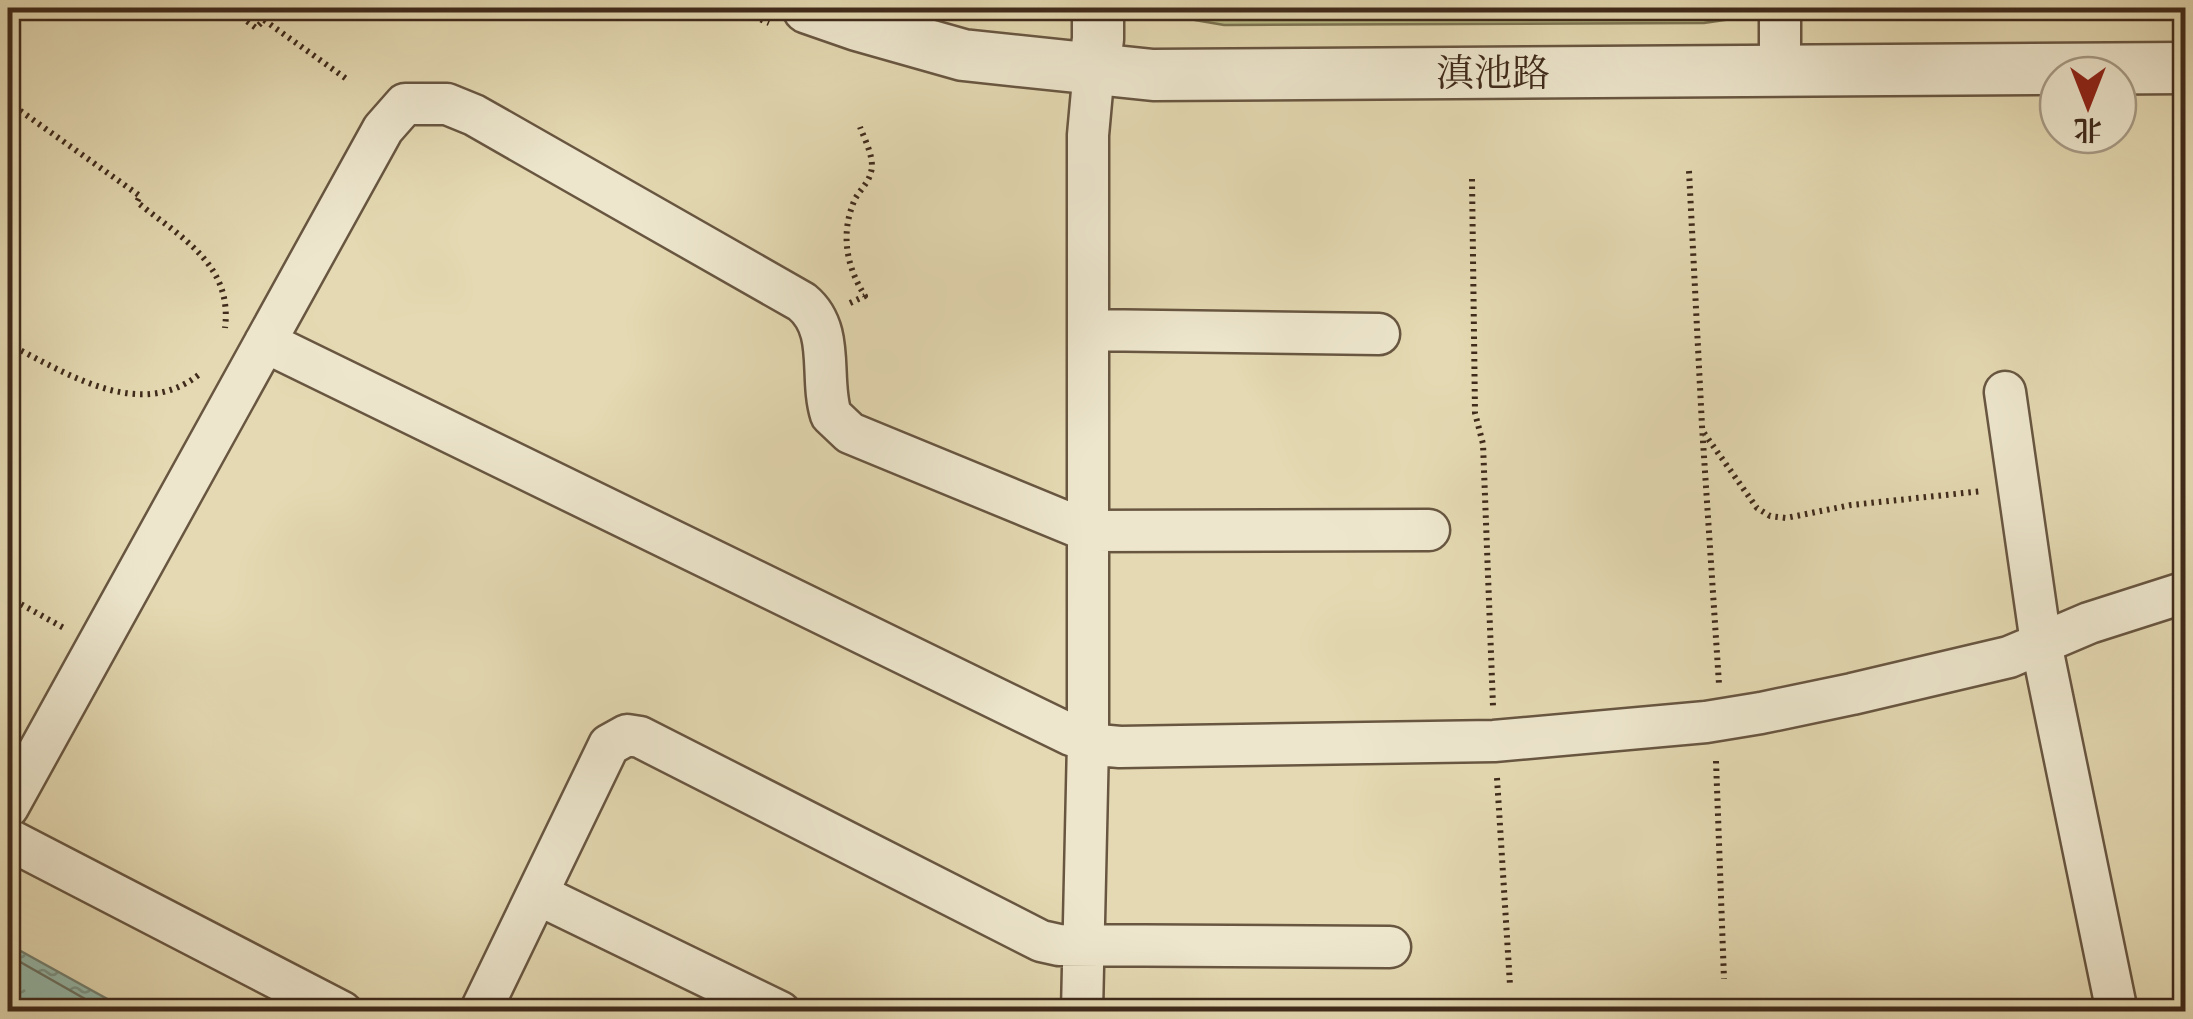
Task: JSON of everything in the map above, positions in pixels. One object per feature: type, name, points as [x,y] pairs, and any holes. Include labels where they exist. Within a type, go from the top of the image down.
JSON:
[{"type":"street","name":"滇池路","points":[[808,8],[963,55],[1153,76],[2186,68]]},
{"type":"street","points":[[1082,1012],[1088,742],[1088,135],[1098,8]]},
{"type":"street","points":[[1780,8],[1780,71]]},
{"type":"street","points":[[8,807],[383,129],[405,104],[447,104],[474,115],[802,302],[817,318],[823,334],[830,414],[850,433],[1088,531],[1429,530]]},
{"type":"street","points":[[1088,330],[1379,334]]},
{"type":"street","points":[[265,342],[1071,736],[1120,747],[1494,741],[1721,719],[1852,694],[2009,657],[2088,623],[2186,592]]},
{"type":"street","points":[[2006,392],[2041,643],[2117,1012]]},
{"type":"street","points":[[480,1012],[609,744],[627,736],[640,737],[1041,941],[1059,945],[1390,947]]},
{"type":"street","points":[[8,839],[342,1012]]},
{"type":"street","points":[[537,894],[780,1012]]},
{"type":"path","points":[[229,8],[256,28],[264,20],[348,80]]},
{"type":"path","points":[[8,102],[140,196],[137,202],[212,265],[225,296],[225,332]]},
{"type":"path","points":[[817,318],[865,296],[848,264],[846,244],[853,204],[872,172],[872,160],[860,127]]},
{"type":"path","points":[[1689,171],[1721,719],[1714,770],[1724,978]]},
{"type":"path","points":[[1472,178],[1475,412],[1483,444],[1494,741],[1510,985]]},
{"type":"path","points":[[8,344],[121,394],[155,396],[176,390],[210,366]]},
{"type":"path","points":[[1703,431],[1757,508],[1770,516],[1786,518],[1851,505],[2019,488]]},
{"type":"path","points":[[8,598],[97,645]]},
{"type":"green space","points":[[1176,8],[1745,8],[1731,19],[1704,23],[1224,25],[1195,20]]},
{"type":"green space","points":[[1796,8],[2185,8],[2186,14],[1803,18]]},
{"type":"water","points":[[8,944],[129,1011],[8,1011]]}]
